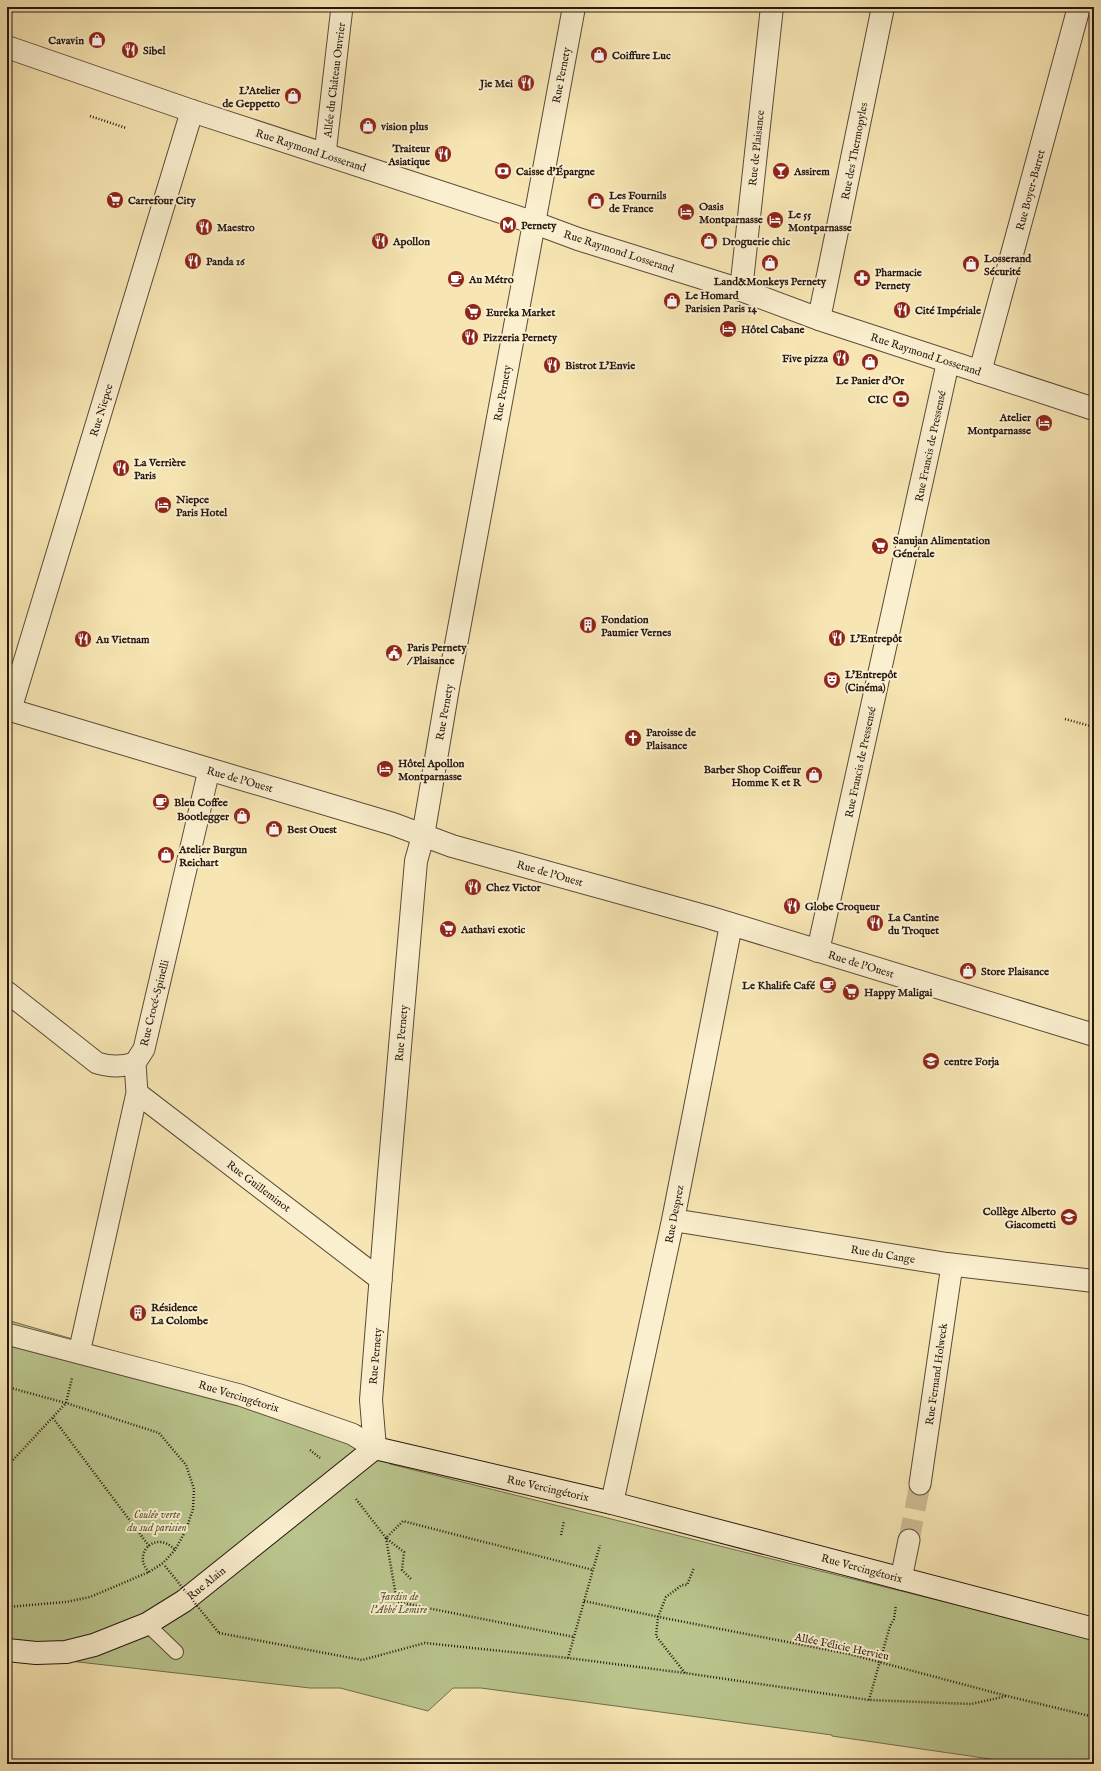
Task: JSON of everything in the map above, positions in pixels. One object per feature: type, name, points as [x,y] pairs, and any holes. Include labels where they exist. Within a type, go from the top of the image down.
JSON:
[{"type":"street","name":"Allée du Château Ouvrier","points":[[325,154],[342,7]]},
{"type":"street","name":"Rue Pernety","points":[[375,1448],[372,1400],[416,861],[423,836],[458,634],[574,7]]},
{"type":"street","name":"Rue de Plaisance","points":[[741,290],[772,7]]},
{"type":"street","name":"Rue des Thermopyles","points":[[819,319],[883,7]]},
{"type":"street","name":"Rue Boyer-Barret","points":[[980,372],[1079,7]]},
{"type":"street","name":"Rue Raymond Losserand","points":[[7,47],[192,110],[535,223],[578,239],[741,290],[819,319],[1094,409]]},
{"type":"street","name":"Rue Niepce","points":[[9,710],[192,110]]},
{"type":"street","name":"Rue Francis de Pressensé","points":[[818,951],[948,362]]},
{"type":"street","name":"Rue de l'Ouest","points":[[9,710],[393,824],[452,846],[731,925],[1094,1035]]},
{"type":"street","name":"Rue Crocé-Spinelli","points":[[135,1063],[144,1049],[209,770]]},
{"type":"street","name":"Rue Desprez","points":[[612,1503],[673,1220],[731,925]]},
{"type":"street","points":[[7,992],[97,1063],[110,1067],[135,1063],[137,1093],[79,1353]]},
{"type":"street","name":"Rue Guilleminot","points":[[137,1093],[381,1280]]},
{"type":"street","name":"Rue du Cange","points":[[673,1220],[952,1265],[1094,1281]]},
{"type":"street","name":"Rue Fernand Holweck","points":[[920,1484],[952,1265]]},
{"type":"street","name":"Rue Vercingétorix","points":[[7,1334],[240,1394],[352,1434],[375,1448],[612,1503],[1094,1629]]},
{"type":"street","name":"Rue Alain","points":[[7,1650],[36,1653],[66,1652],[94,1645],[148,1624],[184,1601],[375,1448]]},
{"type":"street","points":[[901,1579],[909,1540]]},
{"type":"lane","points":[[148,1624],[176,1652]]},
{"type":"path","points":[[90,116],[126,128]]},
{"type":"path","points":[[1065,719],[1094,727]]},
{"type":"path","points":[[13,1460],[66,1403],[79,1353]]},
{"type":"path","points":[[7,1387],[66,1403],[159,1434],[186,1465],[194,1489],[193,1509],[186,1530],[175,1550],[163,1563],[149,1572],[90,1597],[66,1602],[7,1607]]},
{"type":"path","points":[[52,1418],[148,1546]]},
{"type":"path","points":[[355,1499],[386,1538],[404,1552],[402,1570],[412,1580]]},
{"type":"path","points":[[386,1538],[403,1521],[593,1570]]},
{"type":"path","points":[[386,1538],[397,1602],[574,1637]]},
{"type":"path","points":[[149,1572],[145,1569],[142,1559],[145,1549],[148,1546],[160,1541],[166,1542],[175,1550]]},
{"type":"path","points":[[568,1658],[600,1545]]},
{"type":"path","points":[[163,1563],[219,1633],[362,1660],[425,1643],[568,1658],[685,1673],[869,1700],[971,1704],[1007,1696]]},
{"type":"path","points":[[685,1673],[656,1636],[658,1617],[666,1597],[682,1584],[687,1585],[694,1568]]},
{"type":"path","points":[[869,1700],[890,1626],[894,1619],[901,1579]]},
{"type":"path","name":"Allée Félicie Hervieu","points":[[584,1601],[849,1654],[1007,1696],[1094,1717]]},
{"type":"green space","name":"Coulée verte du sud parisien","points":[[7,1320],[238,1387],[370,1429],[390,1464],[1094,1639],[1094,1764],[1025,1764],[832,1735],[481,1688],[453,1688],[428,1711],[340,1688],[310,1688],[7,1654]]},
{"type":"tunnel","points":[[909,1540],[920,1484]]},
{"type":"place","name":"Cavavin","points":[[97,40]]},
{"type":"place","name":"Sibel","points":[[130,50]]},
{"type":"place","name":"Coiffure Luc","points":[[599,55]]},
{"type":"place","name":"Jie Mei","points":[[526,83]]},
{"type":"place","name":"L'Atelier de Geppetto","points":[[293,96]]},
{"type":"place","name":"vision plus","points":[[368,126]]},
{"type":"place","name":"Traiteur Asiatique","points":[[443,154]]},
{"type":"place","name":"Caisse d'Épargne","points":[[503,171]]},
{"type":"place","name":"Assirem","points":[[781,171]]},
{"type":"place","name":"Carrefour City","points":[[115,200]]},
{"type":"place","name":"Les Fournils de France","points":[[596,201]]},
{"type":"place","name":"Oasis Montparnasse","points":[[686,212]]},
{"type":"place","name":"Le 55 Montparnasse","points":[[775,220]]},
{"type":"place","name":"Pernety","points":[[508,225]]},
{"type":"place","name":"Maestro","points":[[204,227]]},
{"type":"place","name":"Apollon","points":[[380,241]]},
{"type":"place","name":"Droguerie chic","points":[[709,241]]},
{"type":"place","name":"Panda 16","points":[[193,261]]},
{"type":"place","name":"Land&Monkeys Pernety","points":[[770,263]]},
{"type":"place","name":"Losserand Sécurité","points":[[971,264]]},
{"type":"place","name":"Pharmacie Pernety","points":[[862,278]]},
{"type":"place","name":"Au Métro","points":[[456,279]]},
{"type":"place","name":"Le Homard Parisien Paris 14","points":[[672,301]]},
{"type":"place","name":"Cité Impériale","points":[[902,310]]},
{"type":"place","name":"Eureka Market","points":[[473,312]]},
{"type":"place","name":"Hôtel Cabane","points":[[728,329]]},
{"type":"place","name":"Pizzeria Pernety","points":[[470,337]]},
{"type":"place","name":"Five pizza","points":[[841,358]]},
{"type":"place","name":"Le Panier d'Or","points":[[870,362]]},
{"type":"place","name":"Bistrot L'Envie","points":[[552,365]]},
{"type":"place","name":"CIC","points":[[901,399]]},
{"type":"place","name":"Atelier Montparnasse","points":[[1044,423]]},
{"type":"place","name":"La Verrière Paris","points":[[121,468]]},
{"type":"place","name":"Niepce Paris Hotel","points":[[163,505]]},
{"type":"place","name":"Sanujan Alimentation Génerale","points":[[880,546]]},
{"type":"place","name":"Fondation Paumier Vernes","points":[[588,625]]},
{"type":"place","name":"L'Entrepôt","points":[[837,638]]},
{"type":"place","name":"Au Vietnam","points":[[83,639]]},
{"type":"place","name":"Paris Pernety / Plaisance","points":[[394,653]]},
{"type":"place","name":"L'Entrepôt (Cinéma)","points":[[832,680]]},
{"type":"place","name":"Paroisse de Plaisance","points":[[633,738]]},
{"type":"place","name":"Hôtel Apollon Montparnasse","points":[[385,769]]},
{"type":"place","name":"Barber Shop Coiffeur Homme K et R","points":[[814,775]]},
{"type":"place","name":"Bleu Coffee","points":[[161,802]]},
{"type":"place","name":"Bootlegger","points":[[242,816]]},
{"type":"place","name":"Best Ouest","points":[[274,829]]},
{"type":"place","name":"Atelier Burgun Reichart","points":[[166,855]]},
{"type":"place","name":"Chez Victor","points":[[473,887]]},
{"type":"place","name":"Globe Croqueur","points":[[792,906]]},
{"type":"place","name":"La Cantine du Troquet","points":[[875,923]]},
{"type":"place","name":"Aathavi exotic","points":[[448,929]]},
{"type":"place","name":"Store Plaisance","points":[[968,971]]},
{"type":"place","name":"Le Khalife Café","points":[[828,985]]},
{"type":"place","name":"Happy Maligai","points":[[851,992]]},
{"type":"place","name":"centre Forja","points":[[931,1061]]},
{"type":"place","name":"Collège Alberto Giacometti","points":[[1069,1217]]},
{"type":"place","name":"Résidence La Colombe","points":[[138,1313]]},
{"type":"park label","name":"Jardin de l'Abbé Lemire","points":[[399,1602]]}]
